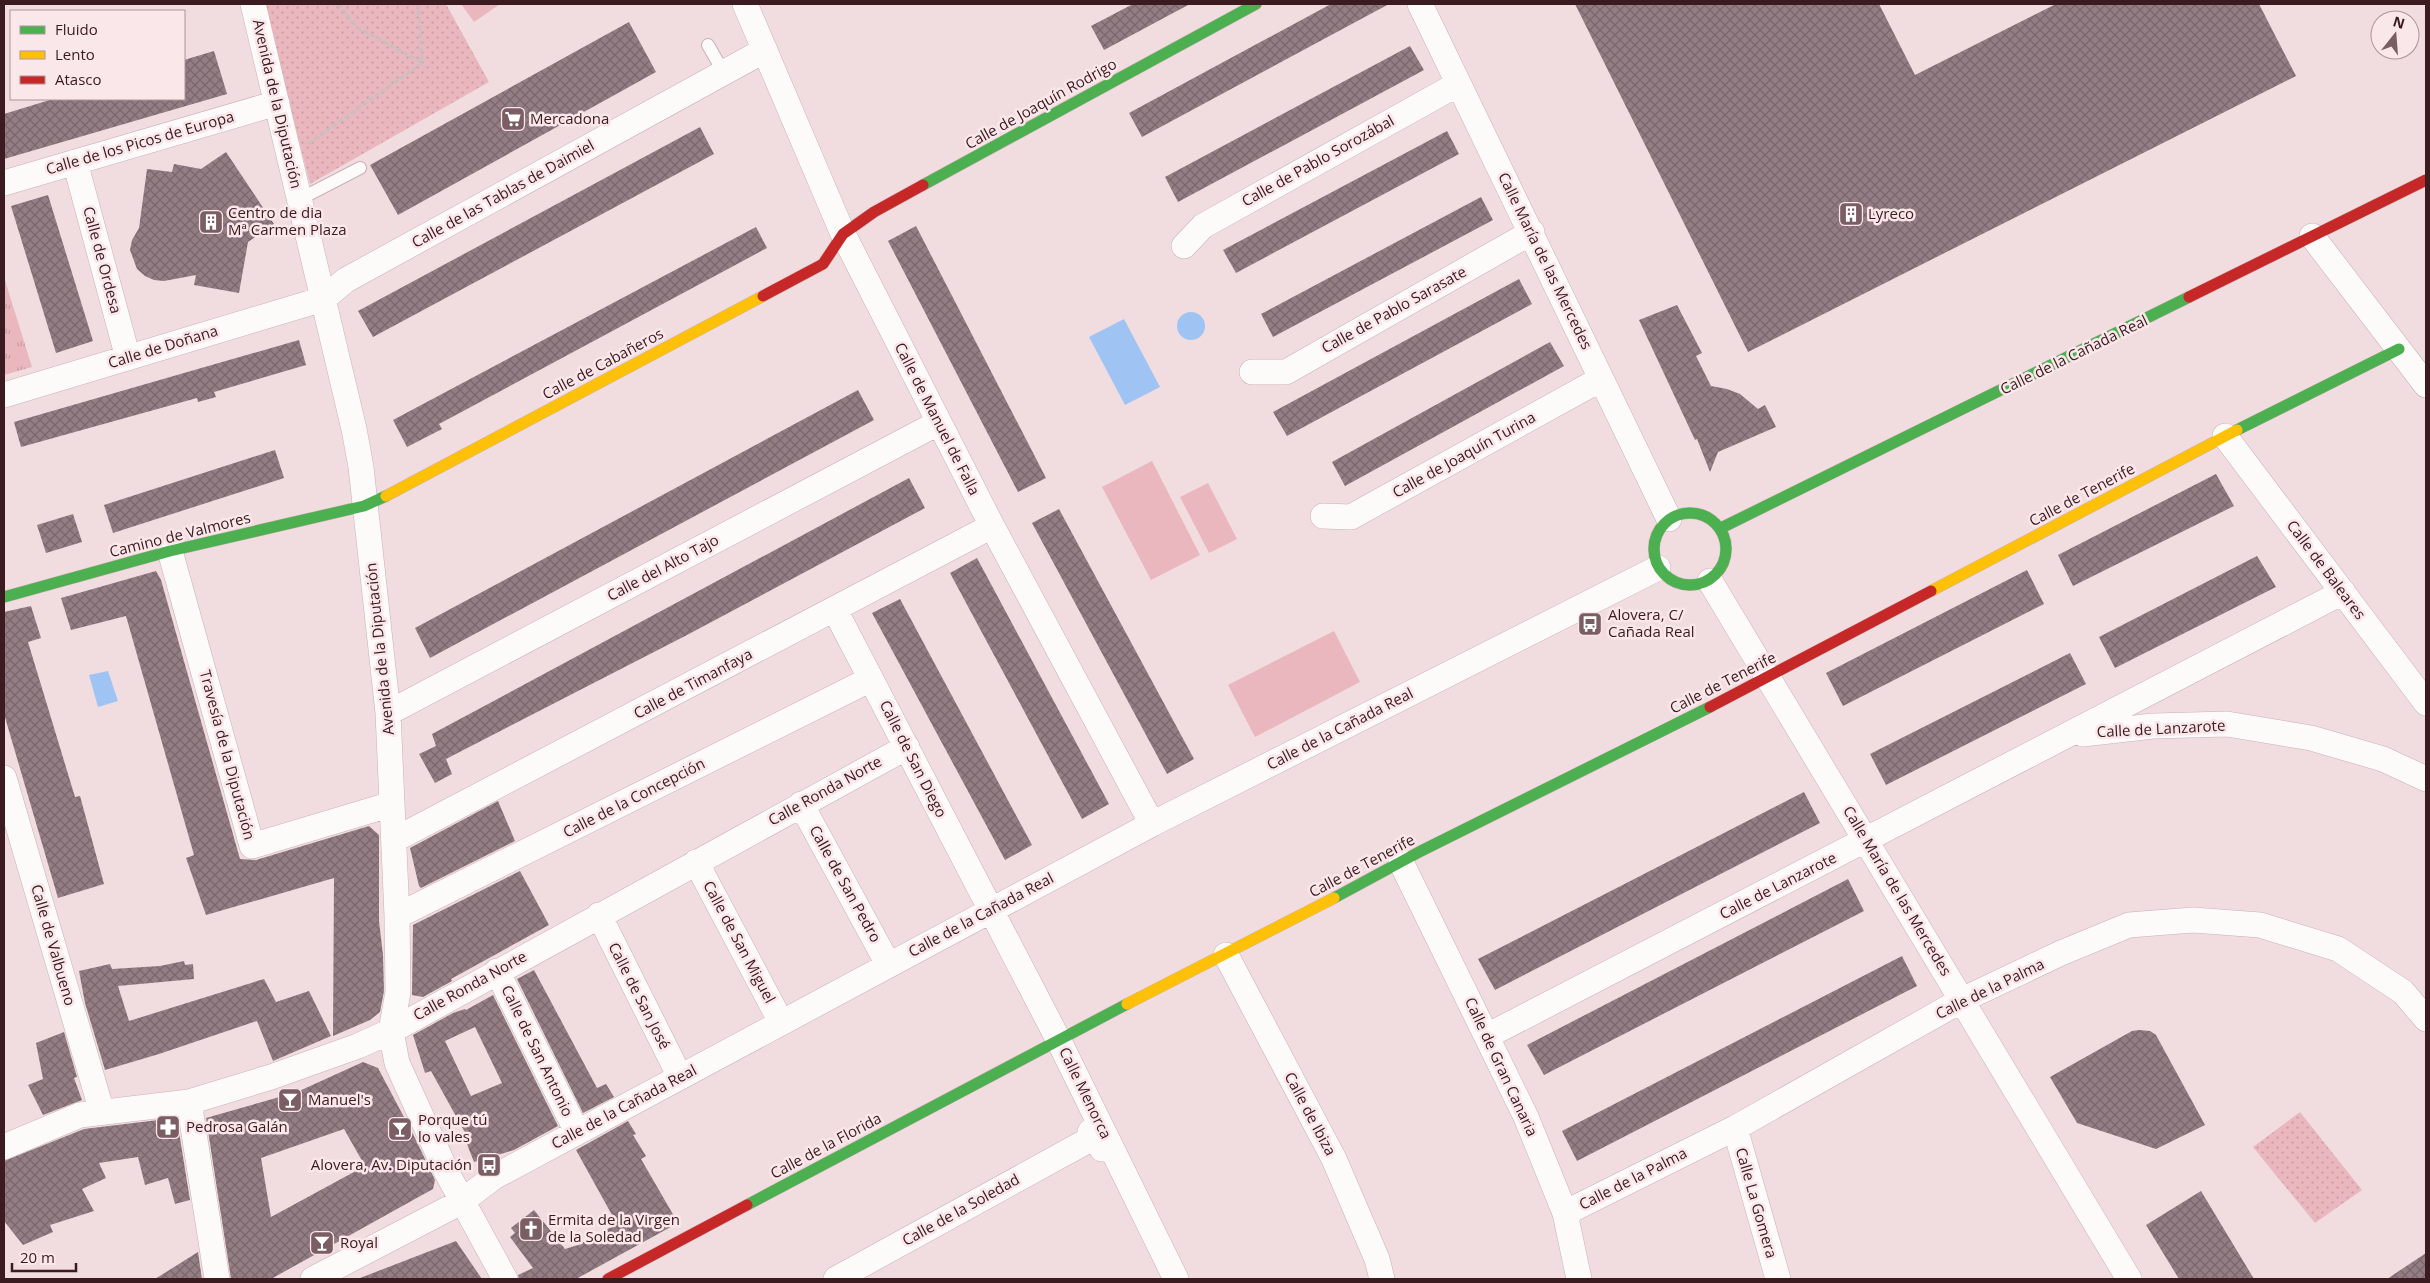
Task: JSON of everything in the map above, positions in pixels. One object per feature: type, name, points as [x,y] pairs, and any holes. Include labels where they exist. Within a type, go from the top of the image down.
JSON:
[{"type":"street","name":"Avenida de la Diputación","points":[[253,4],[354,429],[361,467],[388,713],[397,916],[398,992],[391,1031],[397,1063],[461,1202],[493,1254],[505,1279]]},
{"type":"street","name":"Calle de Manuel de Falla","points":[[745,4],[843,234],[938,423],[1152,824]]},
{"type":"street","name":"Calle de Joaquín Rodrigo","points":[[843,234],[874,212],[1256,4]]},
{"type":"street","name":"Calle María de las Mercedes","points":[[1420,4],[1532,232],[1669,519]]},
{"type":"street","name":"Calle de las Tablas de Daimiel","points":[[323,299],[346,280],[765,50]]},
{"type":"street","name":"Calle de Pablo Sorozábal","points":[[1184,246],[1203,226],[1458,84]]},
{"type":"street","name":"Calle de los Picos de Europa","points":[[4,183],[277,104]]},
{"type":"street","name":"Calle de Ordesa","points":[[75,162],[128,358]]},
{"type":"street","name":"Calle de la Cañada Real","points":[[1720,528],[2426,180]]},
{"type":"street","name":"Calle de Pablo Sarasate","points":[[1252,372],[1286,372],[1532,232]]},
{"type":"street","name":"Calle de Cabañeros","points":[[364,506],[399,490],[823,264],[843,234]]},
{"type":"street","points":[[2312,236],[2426,384]]},
{"type":"street","name":"Calle de Doñana","points":[[4,395],[323,299]]},
{"type":"street","name":"Calle de Tenerife","points":[[1058,1039],[1226,955],[1401,862],[1769,677],[2225,436],[2399,349]]},
{"type":"street","name":"Calle de Joaquín Turina","points":[[1323,516],[1350,517],[1601,379]]},
{"type":"street","name":"Calle del Alto Tajo","points":[[388,713],[938,423]]},
{"type":"street","name":"Calle de Baleares","points":[[2225,436],[2426,703]]},
{"type":"street","name":"Camino de Valmores","points":[[4,597],[170,551],[364,506]]},
{"type":"street","points":[[1682,513],[1697,513],[1710,518],[1720,528],[1727,547],[1723,566],[1710,581],[1696,586],[1682,585],[1668,579],[1658,568],[1653,551],[1657,533],[1669,519],[1682,513]]},
{"type":"street","name":"Calle de Timanfaya","points":[[394,840],[992,526]]},
{"type":"street","name":"Travesía de la Diputación","points":[[170,551],[252,846],[392,804]]},
{"type":"street","name":"Calle de la Cañada Real","points":[[313,1279],[461,1202],[487,1180],[991,909],[1152,824],[1658,568]]},
{"type":"street","name":"Calle María de las Mercedes","points":[[1710,581],[2129,1279]]},
{"type":"street","name":"Calle de Lanzarote","points":[[1487,1036],[2343,592]]},
{"type":"street","name":"Calle de San Diego","points":[[835,610],[991,909]]},
{"type":"street","name":"Calle de la Concepción","points":[[397,916],[871,679]]},
{"type":"street","name":"Calle de Lanzarote","points":[[2068,736],[2153,726],[2227,724],[2311,738],[2384,760],[2426,779]]},
{"type":"street","name":"Calle Ronda Norte","points":[[4,1147],[80,1115],[189,1102],[288,1071],[358,1046],[391,1031],[906,747]]},
{"type":"street","name":"Calle de Valbueno","points":[[4,778],[102,1112]]},
{"type":"street","name":"Calle de San Pedro","points":[[801,804],[888,964]]},
{"type":"street","name":"Calle de San Miguel","points":[[696,862],[781,1022]]},
{"type":"street","name":"Calle de Gran Canaria","points":[[1401,862],[1526,1117],[1566,1213],[1579,1279]]},
{"type":"street","name":"Calle Menorca","points":[[991,909],[1058,1039],[1098,1135],[1176,1279]]},
{"type":"street","name":"Calle de San José","points":[[599,915],[680,1076]]},
{"type":"street","name":"Calle de la Palma","points":[[1566,1213],[1735,1128],[1962,1000],[2061,953],[2129,925],[2193,920],[2260,924],[2338,949],[2403,992],[2426,1019]]},
{"type":"street","name":"Calle de Ibiza","points":[[1226,955],[1334,1159],[1377,1259],[1382,1279]]},
{"type":"street","name":"Calle de San Antonio","points":[[497,971],[577,1132]]},
{"type":"street","name":"Calle de la Florida","points":[[608,1279],[1058,1039]]},
{"type":"street","points":[[189,1102],[218,1279]]},
{"type":"street","name":"Calle La Gomera","points":[[1735,1128],[1778,1279]]},
{"type":"street","name":"Calle de la Soledad","points":[[836,1279],[1098,1135]]},
{"type":"lane","points":[[708,45],[724,72]]},
{"type":"lane","points":[[300,200],[360,168]]},
{"type":"path","points":[[338,4],[358,28],[422,63]]},
{"type":"path","points":[[418,4],[422,63]]},
{"type":"path","points":[[289,157],[422,63]]},
{"type":"green space","points":[[264,4],[446,4],[489,82],[310,184]]},
{"type":"green space","points":[[461,4],[500,4],[474,22]]},
{"type":"green space","points":[[4,277],[32,367],[4,375]]},
{"type":"green space","points":[[1152,461],[1200,555],[1151,580],[1102,487]]},
{"type":"green space","points":[[1208,483],[1237,539],[1209,553],[1180,497]]},
{"type":"green space","points":[[1334,631],[1360,682],[1255,737],[1228,685]]},
{"type":"green space","points":[[2300,1112],[2362,1190],[2315,1223],[2253,1147]]},
{"type":"water","points":[[1191,312],[1201,316],[1205,326],[1201,336],[1191,340],[1181,336],[1177,326],[1181,316]]},
{"type":"water","points":[[1124,319],[1160,387],[1125,405],[1089,337]]},
{"type":"water","points":[[108,671],[118,701],[98,707],[89,675]]},
{"type":"building","points":[[1133,4],[1190,4],[1104,50],[1091,26]]},
{"type":"building","points":[[1331,4],[1389,4],[1142,137],[1129,113]]},
{"type":"building","name":"Lyreco","points":[[1575,4],[1879,4],[1915,75],[2056,4],[2259,4],[2296,76],[1748,352]]},
{"type":"building","name":"Mercadona","points":[[629,22],[656,72],[398,215],[370,165]]},
{"type":"building","points":[[1410,46],[1424,70],[1178,202],[1165,177]]},
{"type":"building","points":[[214,51],[227,94],[4,159],[4,114],[50,100],[185,100],[185,60]]},
{"type":"building","points":[[700,127],[714,154],[373,337],[358,311]]},
{"type":"building","points":[[1447,131],[1459,154],[1236,273],[1223,250]]},
{"type":"building","name":"Centro de dia Mª Carmen Plaza","points":[[226,152],[274,224],[248,242],[239,293],[194,285],[196,275],[164,281],[154,280],[145,276],[137,269],[130,250],[132,240],[139,228],[147,169],[172,172],[174,164],[201,169]]},
{"type":"building","points":[[48,195],[93,341],[56,353],[11,206]]},
{"type":"building","points":[[1481,197],[1493,220],[1273,337],[1261,314]]},
{"type":"building","points":[[916,226],[1046,478],[1018,492],[888,241]]},
{"type":"building","points":[[756,227],[767,248],[439,424],[442,429],[407,447],[393,420]]},
{"type":"building","points":[[1519,279],[1532,304],[1287,436],[1273,412]]},
{"type":"building","points":[[1677,305],[1702,353],[1696,356],[1711,386],[1740,394],[1758,409],[1765,405],[1776,427],[1718,452],[1710,472],[1697,439],[1695,440],[1639,320]]},
{"type":"building","points":[[299,340],[306,365],[214,392],[216,397],[198,402],[197,398],[21,447],[14,422]]},
{"type":"building","points":[[1550,342],[1564,366],[1345,486],[1332,462]]},
{"type":"building","points":[[858,390],[874,420],[430,658],[415,628]]},
{"type":"building","points":[[275,450],[284,478],[113,533],[104,505]]},
{"type":"building","points":[[2216,474],[2234,506],[2073,586],[2058,555]]},
{"type":"building","points":[[909,478],[925,508],[687,635],[446,759],[452,774],[435,783],[419,754],[436,746],[432,734]]},
{"type":"building","points":[[1059,509],[1194,759],[1167,774],[1032,523]]},
{"type":"building","points":[[73,514],[82,542],[46,553],[37,525]]},
{"type":"building","points":[[2257,556],[2276,587],[2115,668],[2099,637]]},
{"type":"building","points":[[977,558],[1109,804],[1082,819],[950,573]]},
{"type":"building","points":[[2027,570],[2044,604],[1843,706],[1826,673]]},
{"type":"building","points":[[156,571],[161,580],[240,859],[256,860],[369,826],[379,835],[379,921],[383,955],[384,991],[380,1012],[370,1020],[333,1036],[334,878],[206,915],[186,858],[194,855],[126,616],[71,630],[61,598]]},
{"type":"building","points":[[900,599],[1032,845],[1005,860],[872,613]]},
{"type":"building","points":[[31,606],[41,638],[28,642],[75,797],[80,796],[104,884],[58,898],[4,714],[4,612]]},
{"type":"building","points":[[2070,653],[2086,684],[1886,785],[1870,754]]},
{"type":"building","points":[[1804,792],[1820,823],[1495,990],[1478,959]]},
{"type":"building","points":[[498,801],[515,841],[421,888],[410,848]]},
{"type":"building","points":[[520,871],[549,925],[451,979],[452,981],[423,997],[412,995],[413,925]]},
{"type":"building","points":[[1848,879],[1864,911],[1544,1075],[1527,1045]]},
{"type":"building","points":[[1902,956],[1917,986],[1577,1161],[1562,1131]]},
{"type":"building","points":[[184,961],[185,965],[193,964],[194,979],[118,986],[129,1021],[264,979],[276,1002],[309,991],[331,1036],[273,1061],[257,1021],[105,1070],[85,1003],[79,971],[110,964],[112,969],[160,966]]},
{"type":"building","points":[[534,970],[597,1088],[606,1084],[614,1097],[583,1113],[517,979]]},
{"type":"building","points":[[493,995],[558,1126],[514,1150],[474,1162],[465,1139],[468,1138],[431,1071],[425,1073],[413,1035],[453,1013],[466,1010]],"holes":[[[475,1027],[502,1083],[471,1096],[445,1041]]]},
{"type":"building","points":[[2132,1031],[2150,1031],[2156,1035],[2205,1125],[2156,1149],[2077,1123],[2050,1077]]},
{"type":"building","points":[[64,1032],[77,1077],[74,1078],[82,1100],[43,1115],[28,1085],[43,1079],[36,1043]]},
{"type":"building","points":[[363,1062],[378,1068],[435,1180],[433,1189],[271,1279],[231,1279],[206,1118],[297,1092]],"holes":[[[344,1129],[365,1166],[271,1217],[261,1158]]]},
{"type":"building","points":[[175,1118],[176,1126],[178,1126],[190,1200],[175,1204],[168,1178],[145,1185],[138,1157],[99,1163],[106,1178],[82,1189],[94,1211],[50,1225],[53,1232],[23,1245],[4,1221],[4,1161],[84,1129]]},
{"type":"building","points":[[628,1121],[636,1134],[633,1135],[646,1156],[641,1159],[678,1223],[576,1279],[519,1279],[518,1275],[533,1268],[510,1237],[515,1233],[511,1228],[534,1210],[565,1249],[578,1245],[617,1224],[576,1150]]},
{"type":"building","points":[[2201,1191],[2254,1279],[2179,1279],[2146,1225]]},
{"type":"building","points":[[456,1241],[482,1279],[360,1278]]},
{"type":"building","points":[[198,1252],[202,1279],[155,1279]]},
{"type":"building","points":[[2426,1253],[2426,1279],[2387,1279]]},
{"type":"traffic: fast","points":[[923,185],[1256,4]]},
{"type":"traffic: fast","points":[[1721,528],[2189,297]]},
{"type":"traffic: fast","points":[[2237,430],[2399,349]]},
{"type":"traffic: fast","points":[[4,597],[170,551],[364,506],[386,496]]},
{"type":"traffic: fast","points":[[1697,513],[1716,523],[1724,535],[1726,549],[1724,563],[1716,575],[1704,583],[1683,585],[1664,575],[1656,563],[1654,542],[1664,523],[1676,515],[1697,513]]},
{"type":"traffic: fast","points":[[1334,898],[1421,851],[1710,707]]},
{"type":"traffic: fast","points":[[747,1205],[1127,1004]]},
{"type":"traffic: slow","points":[[386,496],[763,296]]},
{"type":"traffic: slow","points":[[1931,591],[2237,430]]},
{"type":"traffic: slow","points":[[1127,1004],[1334,898]]},
{"type":"traffic: jam","points":[[2189,297],[2426,180]]},
{"type":"traffic: jam","points":[[763,296],[823,264],[843,234],[874,212],[923,185]]},
{"type":"traffic: jam","points":[[1710,707],[1931,591]]},
{"type":"traffic: jam","points":[[608,1279],[747,1205]]},
{"type":"place","name":"Mercadona","points":[[513,119]]},
{"type":"place","name":"Lyreco","points":[[1851,214]]},
{"type":"place","name":"Centro de dia Mª Carmen Plaza","points":[[211,222]]},
{"type":"place","name":"Alovera, C/ Cañada Real","points":[[1590,624]]},
{"type":"place","name":"Manuel's","points":[[290,1100]]},
{"type":"place","name":"Pedrosa Galán","points":[[168,1127]]},
{"type":"place","name":"Porque tú lo vales","points":[[400,1129]]},
{"type":"place","name":"Alovera, Av. Diputación","points":[[489,1165]]},
{"type":"place","name":"Ermita de la Virgen de la Soledad","points":[[531,1229]]},
{"type":"place","name":"Royal","points":[[322,1243]]}]
